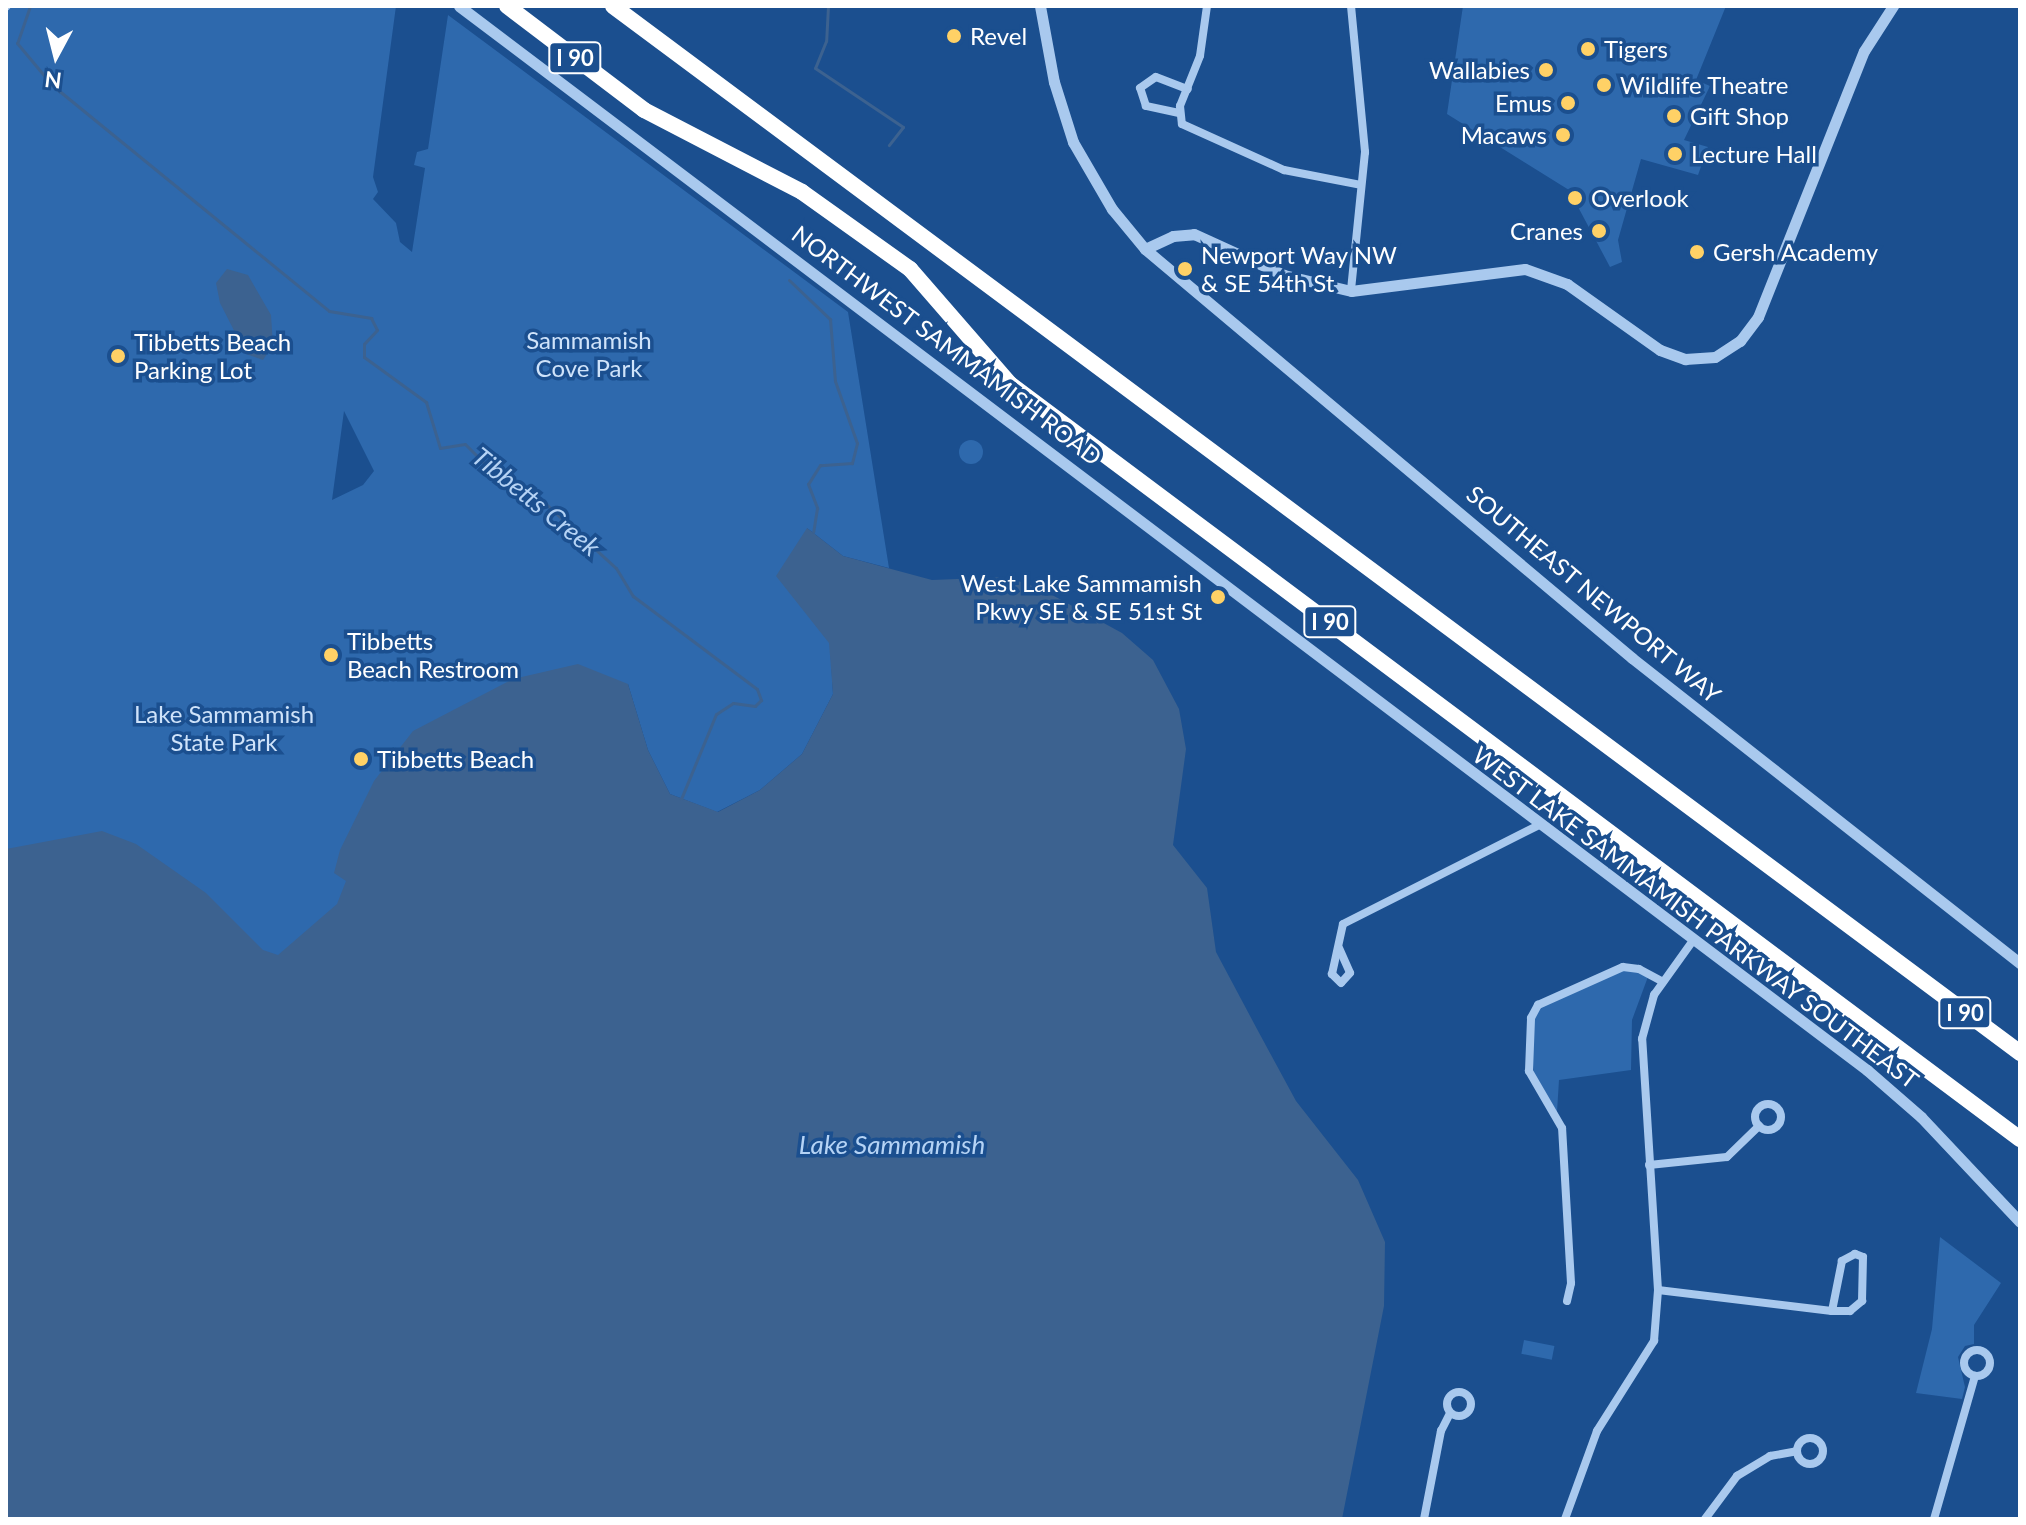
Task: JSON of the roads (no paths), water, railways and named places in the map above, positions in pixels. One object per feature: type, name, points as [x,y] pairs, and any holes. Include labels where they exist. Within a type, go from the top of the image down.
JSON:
[{"type":"highway","name":"I 90","points":[[507,6],[644,110],[802,192],[910,269],[1010,384],[2020,1139]]},
{"type":"highway","name":"I 90","points":[[613,6],[2020,1053]]},
{"type":"street","name":"NORTHWEST SAMMAMISH ROAD","points":[[459,6],[882,321],[1405,724]]},
{"type":"street","name":"SOUTHEAST NEWPORT WAY","points":[[1040,6],[1054,82],[1073,142],[1112,209],[1145,249],[1632,658],[2020,963]]},
{"type":"street","points":[[1179,113],[1204,42],[1207,6]]},
{"type":"street","points":[[1351,6],[1365,126],[1351,291]]},
{"type":"street","points":[[1145,249],[1173,236],[1194,234],[1284,275],[1351,291],[1525,269],[1567,284],[1636,337],[1685,359],[1727,352],[1758,317],[1864,51],[1893,6]]},
{"type":"street","points":[[1188,89],[1156,77],[1140,88],[1146,106],[1179,113],[1193,133],[1284,170],[1361,185]]},
{"type":"street","name":"WEST LAKE SAMMAMISH PARKWAY SOUTHEAST","points":[[1405,724],[1898,1096],[2020,1222]]},
{"type":"street","points":[[1339,948],[1343,924],[1539,825]]},
{"type":"street","points":[[1565,1519],[1597,1431],[1654,1341],[1658,1290],[1642,1039],[1648,1009],[1692,942]]},
{"type":"street","points":[[1567,1301],[1571,1283],[1562,1128],[1529,1071],[1531,1018],[1538,1005],[1623,967],[1639,969],[1663,982]]},
{"type":"street","points":[[1649,1165],[1727,1157],[1759,1126]]},
{"type":"street","points":[[1658,1290],[1832,1311],[1850,1311],[1862,1301],[1863,1257],[1855,1254],[1842,1261],[1832,1311]]},
{"type":"street","points":[[1934,1519],[1975,1376]]},
{"type":"street","points":[[1424,1519],[1441,1431],[1450,1413]]},
{"type":"street","points":[[1705,1519],[1737,1476],[1770,1456],[1797,1451]]},
{"type":"water","points":[[227,269],[248,275],[271,315],[273,345],[263,360],[246,354],[220,303],[216,283]]},
{"type":"water","name":"Lake Sammamish","points":[[807,528],[843,556],[932,580],[1007,577],[1043,590],[1122,633],[1153,660],[1179,709],[1186,749],[1173,845],[1207,888],[1216,952],[1257,1029],[1296,1101],[1358,1180],[1385,1242],[1384,1306],[1342,1519],[6,1519],[6,849],[102,831],[136,844],[206,893],[263,950],[278,955],[337,904],[346,881],[334,873],[340,850],[374,781],[413,731],[513,679],[578,664],[628,684],[648,750],[670,794],[718,812],[760,790],[802,754],[833,694],[829,643],[776,576]]},
{"type":"waterway","name":"Tibbetts Creek","points":[[30,6],[17,43],[52,85],[329,311],[371,318],[377,330],[364,344],[364,357],[426,402],[440,448],[465,444],[501,480],[536,495],[616,568],[633,596],[757,689],[761,700],[755,706],[733,703],[716,714],[681,799]]},
{"type":"waterway","points":[[828,6],[826,41],[815,68],[903,127],[889,145]]},
{"type":"waterway","points":[[789,280],[830,319],[835,381],[857,443],[852,463],[820,465],[808,484],[817,508],[813,532]]},
{"type":"place","name":"Revel","points":[[954,36]]},
{"type":"place","name":"Tigers","points":[[1588,49]]},
{"type":"place","name":"Wallabies","points":[[1546,70]]},
{"type":"place","name":"Wildlife Theatre","points":[[1604,85]]},
{"type":"place","name":"Emus","points":[[1568,103]]},
{"type":"place","name":"Gift Shop","points":[[1674,116]]},
{"type":"place","name":"Macaws","points":[[1563,135]]},
{"type":"place","name":"Lecture Hall","points":[[1675,154]]},
{"type":"place","name":"Overlook","points":[[1575,198]]},
{"type":"place","name":"Cranes","points":[[1599,231]]},
{"type":"place","name":"Gersh Academy","points":[[1697,252]]},
{"type":"place","name":"Newport Way NW & SE 54th St","points":[[1185,269]]},
{"type":"place","name":"Tibbetts Beach Parking Lot","points":[[118,356]]},
{"type":"place","name":"West Lake Sammamish Pkwy SE & SE 51st St","points":[[1218,597]]},
{"type":"place","name":"Tibbetts Beach Restroom","points":[[331,655]]},
{"type":"place","name":"Tibbetts Beach","points":[[361,759]]},
{"type":"park label","name":"Sammamish Cove Park","points":[[589,354]]},
{"type":"park label","name":"Lake Sammamish State Park","points":[[224,728]]}]
